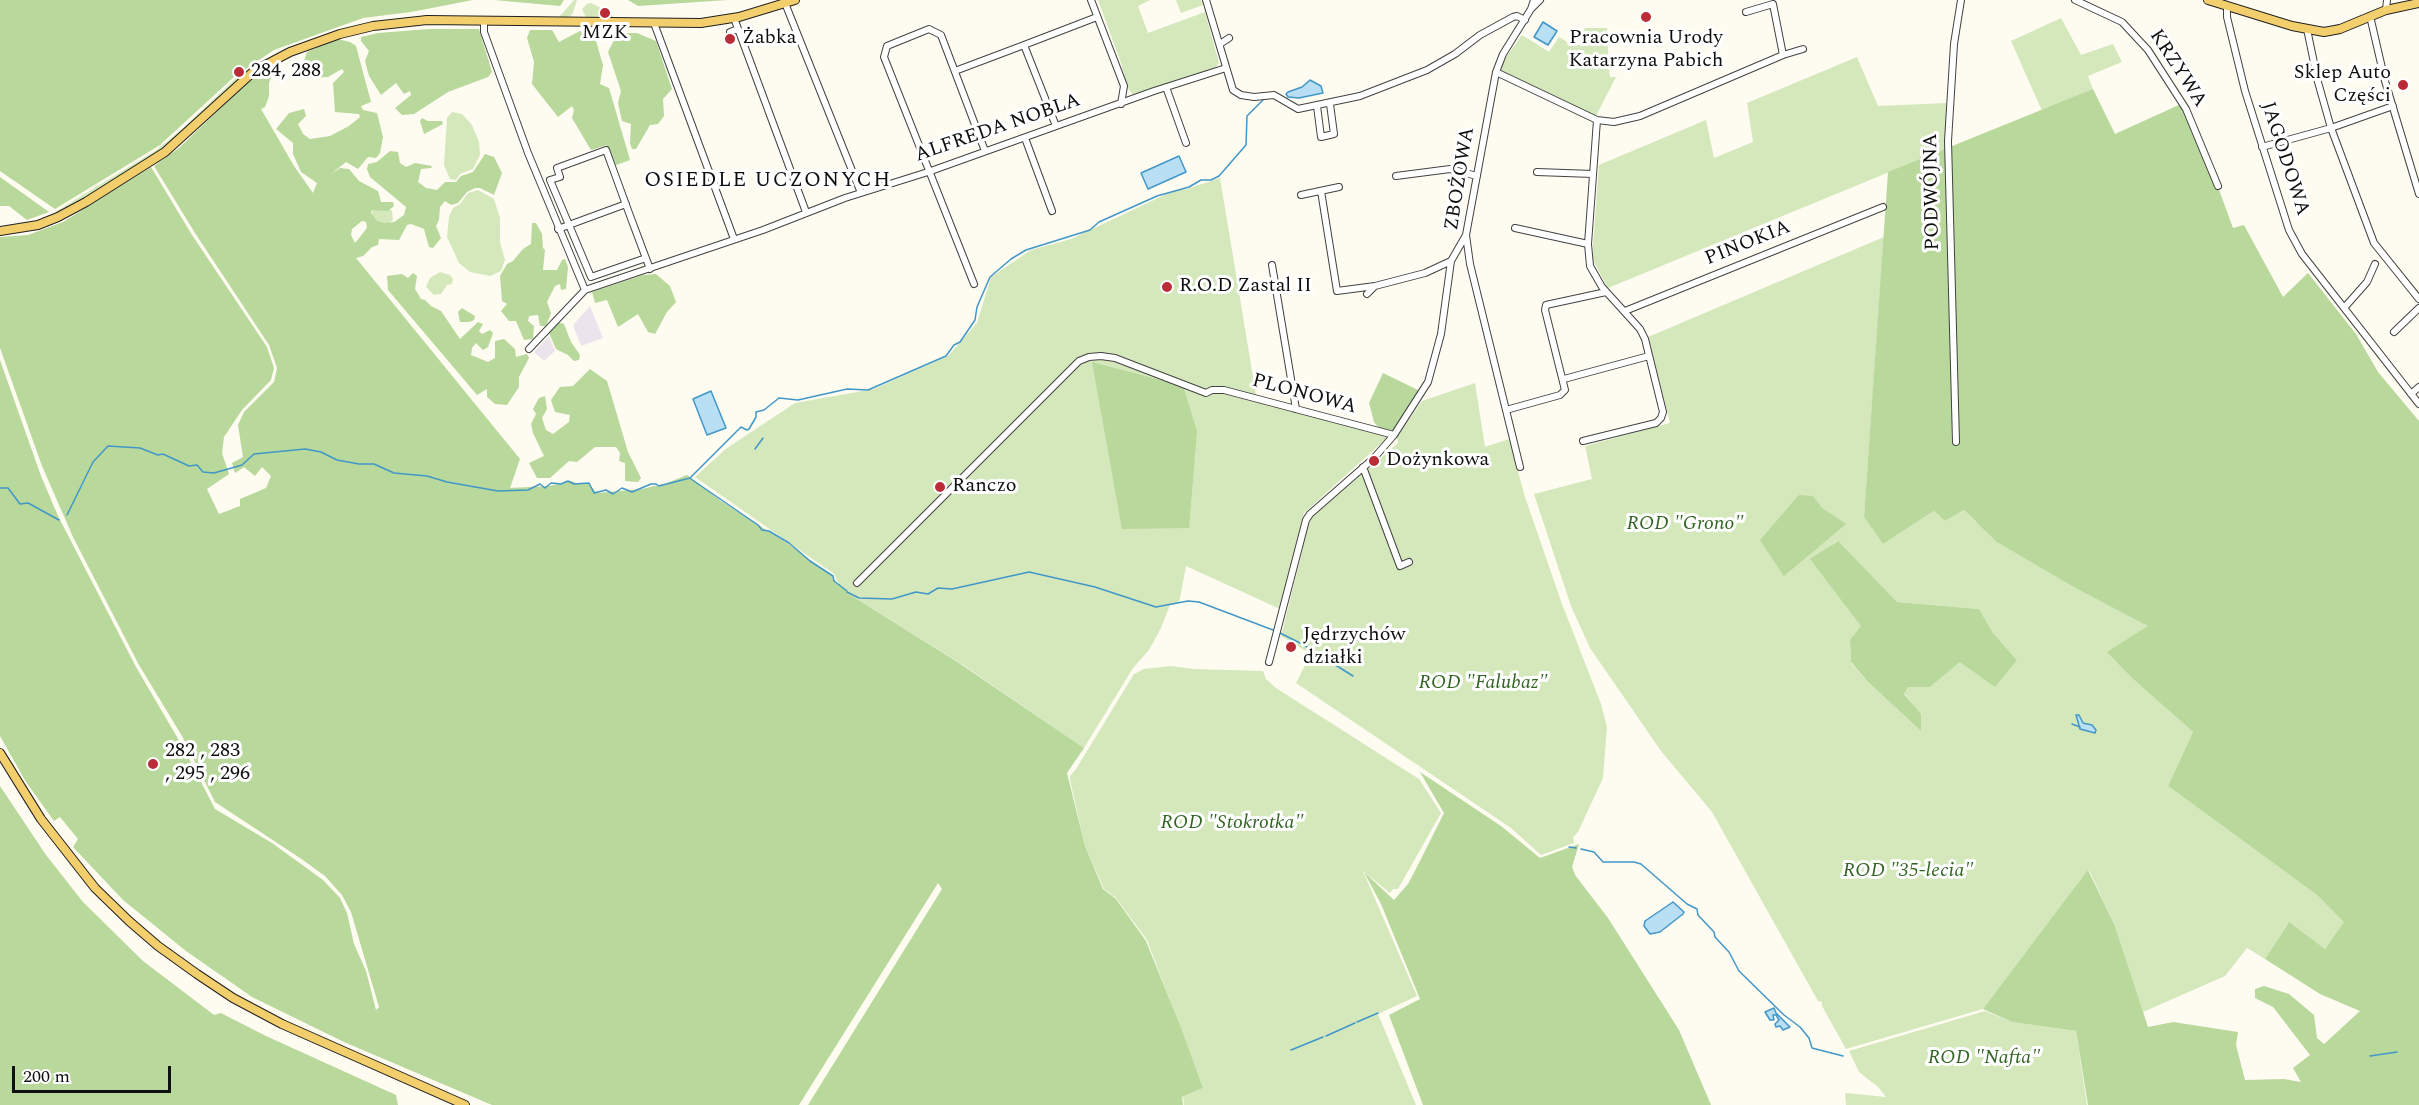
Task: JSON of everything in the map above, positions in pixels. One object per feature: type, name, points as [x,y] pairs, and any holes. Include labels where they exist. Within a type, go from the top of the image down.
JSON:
[{"type":"main road","points":[[0,231],[48,221],[95,197],[165,152],[243,80],[290,52],[354,30],[427,20],[701,23],[734,18],[795,0]]},
{"type":"main road","points":[[2208,0],[2307,29],[2336,30],[2386,10],[2419,3]]},
{"type":"main road","points":[[0,753],[40,819],[95,888],[158,946],[224,992],[282,1024],[465,1105]]},
{"type":"street","points":[[1091,0],[1124,86],[1121,104]]},
{"type":"street","points":[[1206,0],[1233,90],[1236,93],[1254,97],[1274,95],[1298,109],[1360,96],[1427,70],[1455,54],[1480,35],[1513,17],[1517,16],[1525,20]]},
{"type":"street","name":"ZBOŻOWA","points":[[1532,9],[1534,0]]},
{"type":"street","name":"ZBOŻOWA","points":[[1520,466],[1470,264],[1466,235],[1496,72],[1503,54],[1540,0]]},
{"type":"street","name":"PODWÓJNA","points":[[1956,442],[1948,141],[1954,34],[1961,0]]},
{"type":"street","name":"KRZYWA","points":[[2075,0],[2126,25],[2148,50],[2186,109],[2218,186]]},
{"type":"street","points":[[2386,10],[2387,0]]},
{"type":"street","points":[[785,3],[861,193]]},
{"type":"street","points":[[1746,12],[1773,4],[1783,55]]},
{"type":"street","name":"JAGODOWA","points":[[2228,6],[2227,17],[2239,69],[2284,218],[2295,241],[2419,404]]},
{"type":"street","points":[[2370,16],[2402,140],[2419,194]]},
{"type":"street","points":[[955,71],[1097,17]]},
{"type":"street","points":[[734,18],[806,212]]},
{"type":"street","points":[[484,21],[484,32],[524,142],[585,290]]},
{"type":"street","points":[[654,23],[734,239]]},
{"type":"street","points":[[730,32],[738,29]]},
{"type":"street","points":[[974,284],[884,57],[887,46],[929,29],[940,34],[985,151]]},
{"type":"street","points":[[2307,29],[2331,128],[2374,243],[2419,299]]},
{"type":"street","points":[[1220,44],[1229,38]]},
{"type":"street","points":[[1024,45],[1056,126]]},
{"type":"street","points":[[1496,72],[1597,120],[1614,122],[1640,116],[1783,55],[1803,49]]},
{"type":"street","name":"ALFREDA NOBLA","points":[[529,349],[585,290],[1226,68]]},
{"type":"street","points":[[1166,87],[1186,143]]},
{"type":"street","points":[[1317,106],[1321,137],[1334,134],[1330,104]]},
{"type":"street","points":[[2262,147],[2331,128],[2393,106]]},
{"type":"street","points":[[1583,441],[1656,423],[1663,412],[1640,329],[1606,292],[1590,266],[1588,244],[1597,120]]},
{"type":"street","points":[[1025,138],[1052,212]]},
{"type":"street","points":[[646,258],[591,277],[550,180],[560,177],[556,168],[606,150],[646,258],[650,269]]},
{"type":"street","points":[[1396,176],[1450,169],[1478,176]]},
{"type":"street","points":[[1537,172],[1593,174]]},
{"type":"street","points":[[1301,195],[1339,187]]},
{"type":"street","points":[[1321,191],[1337,291],[1375,286],[1425,273],[1451,261]]},
{"type":"street","points":[[558,229],[626,204]]},
{"type":"street","name":"PINOKIA","points":[[1625,311],[1884,207]]},
{"type":"street","points":[[1515,228],[1588,244]]},
{"type":"street","points":[[1269,662],[1306,520],[1394,435],[1432,373],[1441,334],[1451,261],[1466,235]]},
{"type":"street","points":[[2344,308],[2367,282],[2375,264]]},
{"type":"street","points":[[1272,265],[1296,409]]},
{"type":"street","points":[[1367,294],[1375,286]]},
{"type":"street","points":[[1506,410],[1560,395],[1565,390],[1545,308],[1547,304],[1606,292]]},
{"type":"street","points":[[2394,332],[2419,308]]},
{"type":"street","name":"PLONOWA","points":[[857,584],[1079,361],[1101,356],[1114,358],[1206,393],[1212,390],[1224,390],[1394,435]]},
{"type":"street","points":[[1564,379],[1649,356]]},
{"type":"street","points":[[2411,394],[2419,387]]},
{"type":"street","points":[[1363,467],[1400,566],[1409,562]]},
{"type":"shaded area","points":[[590,306],[603,338],[581,346],[573,325]]},
{"type":"shaded area","points":[[549,336],[555,351],[544,361],[534,352]]},
{"type":"green space","points":[[0,0],[473,0],[411,12],[363,18],[274,50],[235,76],[160,145],[55,209],[0,171]]},
{"type":"green space","points":[[494,0],[564,0],[560,6]]},
{"type":"green space","points":[[574,0],[577,0],[573,13],[567,19],[494,19],[494,16],[559,17]]},
{"type":"green space","points":[[628,0],[728,0],[638,6]]},
{"type":"green space","points":[[1098,0],[1150,0],[1138,6],[1148,33],[1205,12],[1219,63],[1214,69],[1133,95],[1127,87],[1121,63]]},
{"type":"green space","points":[[1176,0],[1201,0],[1203,5],[1181,13]]},
{"type":"green space","points":[[591,3],[601,8],[599,13],[607,17],[610,13],[614,18],[587,19],[582,9]]},
{"type":"green space","points":[[2061,18],[2081,55],[2113,44],[2122,62],[2088,76],[2093,89],[2042,111],[2011,41]]},
{"type":"green space","points":[[378,20],[241,75],[284,49],[342,28]]},
{"type":"green space","points":[[1585,28],[1607,28],[1609,72],[1610,77],[1616,77],[1594,116],[1502,72],[1504,60],[1522,35],[1549,52],[1559,37],[1572,45],[1582,45]]},
{"type":"green space","points":[[429,29],[479,29],[492,72],[488,77],[448,92],[414,114],[402,115],[395,108],[411,95],[410,91],[404,94],[396,83],[381,95],[369,76],[365,61],[369,51],[361,41],[361,37],[378,33]]},
{"type":"green space","points":[[530,30],[552,30],[559,42],[580,31],[596,41],[603,65],[600,84],[609,88],[630,160],[616,165],[607,145],[591,150],[572,118],[574,110],[572,106],[558,117],[532,84],[534,62],[527,38]]},
{"type":"green space","points":[[624,33],[637,33],[656,41],[672,89],[663,99],[664,116],[658,124],[650,125],[636,149],[632,149],[630,143],[631,124],[622,121],[618,103],[621,91],[608,52],[613,42]]},
{"type":"green space","points":[[337,39],[356,46],[371,102],[361,106],[363,110],[377,113],[383,137],[380,153],[376,158],[368,157],[358,169],[346,162],[331,174],[340,168],[349,169],[359,181],[378,191],[381,202],[393,202],[394,206],[388,211],[372,210],[371,213],[377,221],[394,222],[404,215],[406,207],[370,177],[367,169],[368,164],[377,162],[390,151],[398,152],[400,163],[406,167],[415,163],[432,166],[421,169],[418,182],[426,188],[437,190],[445,182],[456,182],[461,176],[473,172],[485,154],[494,157],[502,173],[494,195],[475,188],[467,192],[458,203],[451,205],[445,201],[440,207],[436,226],[441,238],[433,248],[429,247],[424,229],[411,224],[407,225],[399,240],[379,239],[378,245],[372,247],[363,256],[356,258],[520,459],[510,488],[549,486],[571,481],[579,484],[588,483],[597,493],[642,489],[687,475],[721,501],[787,543],[832,576],[849,594],[959,663],[1084,748],[1067,773],[1085,846],[1103,889],[1116,899],[1146,941],[1181,1028],[1203,1088],[1182,1097],[1183,1105],[808,1105],[942,889],[938,883],[799,1105],[492,1105],[344,1042],[252,997],[186,951],[123,900],[73,847],[78,839],[60,817],[54,821],[26,782],[0,736],[0,360],[41,476],[58,516],[136,667],[184,749],[215,809],[272,843],[323,880],[340,898],[347,913],[354,944],[366,971],[376,1010],[379,1007],[351,912],[342,895],[325,876],[215,802],[182,736],[139,665],[73,537],[42,466],[0,348],[0,237],[28,235],[63,222],[151,167],[192,235],[267,347],[274,368],[271,380],[242,410],[224,437],[222,453],[229,474],[207,489],[219,514],[240,506],[240,499],[266,488],[271,476],[262,467],[255,476],[244,467],[235,473],[232,463],[243,457],[238,425],[244,412],[274,382],[277,368],[269,345],[154,166],[179,148],[254,76],[270,70],[272,75],[269,83],[269,96],[265,107],[261,109],[294,166],[313,193],[317,183],[301,172],[293,154],[293,143],[276,129],[289,113],[304,109],[306,116],[298,124],[303,134],[310,139],[330,136],[360,117],[359,114],[335,112],[333,83],[344,72],[342,69],[328,77],[304,78],[301,69],[307,52]],"holes":[[[362,221],[366,222],[367,228],[355,243],[351,235],[352,229]]]},
{"type":"green space","points":[[1857,57],[1878,106],[1947,103],[1945,149],[1608,288],[1592,259],[1599,165],[1706,120],[1714,158],[1753,142],[1747,103]]},
{"type":"green space","points":[[236,78],[238,80],[198,121],[151,159],[60,214],[55,212],[155,151]]},
{"type":"green space","points":[[2093,89],[2115,134],[2181,104],[2206,154],[2233,228],[2244,225],[2283,297],[2308,273],[2356,334],[2378,372],[2419,421],[2419,1105],[2088,1105],[2076,1031],[2012,1022],[1983,1009],[2088,870],[2115,926],[2148,1027],[2173,1022],[2238,1032],[2236,1045],[2245,1080],[2284,1079],[2301,1082],[2293,1068],[2310,1055],[2273,1007],[2255,998],[2255,989],[2264,986],[2289,994],[2314,1015],[2317,1038],[2324,1044],[2360,1011],[2320,994],[2265,959],[2289,922],[2325,949],[2344,922],[2317,895],[2168,786],[2193,732],[2133,679],[2107,652],[2148,626],[2079,590],[1997,542],[1964,510],[1945,521],[1934,511],[1883,544],[1864,517],[1888,172]]},
{"type":"green space","points":[[452,112],[462,114],[472,125],[479,142],[480,155],[473,169],[460,174],[456,180],[450,179],[444,165],[447,118]]},
{"type":"green space","points":[[422,118],[428,121],[442,121],[443,124],[424,134],[420,121]]},
{"type":"green space","points":[[0,177],[49,212],[27,220],[9,206],[0,206]]},
{"type":"green space","points":[[1220,178],[1255,400],[1388,437],[1304,513],[1280,609],[1186,566],[1179,603],[1170,605],[1149,650],[1133,668],[1084,748],[963,665],[849,594],[840,587],[834,574],[695,477],[727,448],[795,403],[874,389],[948,356],[977,323],[991,277],[1031,250],[1071,239],[1173,191],[1187,189]]},
{"type":"green space","points":[[478,190],[494,199],[500,218],[500,242],[505,260],[501,271],[490,276],[470,272],[459,263],[447,237],[449,217],[453,208],[460,204],[468,193]]},
{"type":"green space","points":[[388,208],[392,211],[393,220],[386,225],[377,224],[372,211]]},
{"type":"green space","points":[[532,223],[536,223],[542,234],[545,250],[543,270],[557,270],[562,260],[565,259],[568,267],[566,289],[561,290],[560,284],[555,286],[547,302],[551,313],[546,326],[540,326],[538,315],[529,316],[528,321],[534,326],[533,339],[524,340],[516,321],[509,321],[501,311],[507,304],[502,301],[500,276],[507,264],[531,244]]},
{"type":"green space","name":"ROD \"35-lecia\"","points":[[1884,237],[1864,517],[1883,544],[1934,511],[1945,521],[1964,510],[1975,521],[2079,590],[2149,626],[2108,652],[2133,679],[2193,732],[2168,786],[2317,895],[2345,922],[2325,949],[2288,923],[2265,959],[2247,948],[2225,976],[2143,1012],[2115,926],[2089,870],[1983,1009],[1846,1049],[1822,1006],[1822,1002],[1818,1001],[1712,812],[1661,751],[1590,648],[1571,606],[1534,494],[1592,479],[1585,446],[1670,423],[1648,337]],"holes":[[[1837,541],[1897,602],[1979,609],[1993,633],[2017,660],[1960,662],[1930,687],[1908,687],[1904,693],[1921,715],[1920,730],[1851,663],[1850,640],[1862,626],[1811,560]]]},
{"type":"green space","points":[[440,272],[450,275],[453,279],[452,284],[447,285],[441,294],[434,295],[426,287],[430,278]]},
{"type":"green space","points":[[413,273],[417,276],[415,289],[421,299],[441,311],[460,339],[478,322],[483,324],[479,331],[482,334],[490,330],[493,333],[488,347],[483,350],[476,343],[471,355],[488,362],[495,358],[495,341],[504,339],[515,349],[516,357],[527,354],[529,358],[519,377],[519,387],[507,405],[495,404],[487,397],[487,389],[477,395],[388,290],[387,276],[402,274],[408,278]]},
{"type":"green space","points":[[656,274],[670,286],[676,302],[667,312],[655,334],[648,332],[638,314],[618,327],[607,300],[595,303],[592,292],[643,275]]},
{"type":"green space","points":[[462,308],[475,316],[474,320],[460,322],[458,312]]},
{"type":"green space","points":[[557,322],[564,324],[571,342],[580,355],[579,360],[574,361],[556,349],[549,333]]},
{"type":"green space","points":[[1092,362],[1183,386],[1197,431],[1189,528],[1122,529]]},
{"type":"green space","points":[[590,369],[607,381],[628,452],[641,478],[638,482],[625,481],[625,463],[619,461],[620,453],[616,447],[595,447],[577,462],[569,461],[550,478],[537,478],[529,463],[544,456],[531,424],[536,414],[533,409],[539,398],[545,396],[547,409],[542,418],[546,430],[553,434],[569,422],[570,415],[555,412],[551,400],[560,387],[573,386]]},
{"type":"green space","points":[[1383,373],[1420,391],[1394,431],[1379,428],[1374,422],[1369,403]]},
{"type":"green space","name":"ROD \"Falubaz\"","points":[[1475,383],[1485,447],[1509,439],[1525,497],[1562,604],[1601,704],[1607,727],[1603,778],[1578,832],[1573,837],[1574,843],[1541,855],[1511,828],[1296,683],[1311,654],[1281,636],[1305,533],[1312,517],[1398,443],[1397,437],[1422,401]]},
{"type":"green space","points":[[1799,495],[1813,496],[1822,508],[1846,524],[1784,576],[1760,540]]},
{"type":"green space","points":[[1838,541],[1897,602],[1979,609],[1993,633],[2017,660],[1995,687],[1960,662],[1930,687],[1908,687],[1904,694],[1921,714],[1921,731],[1868,682],[1851,662],[1850,640],[1861,626],[1810,559]]},
{"type":"green space","name":"ROD \"Stokrotka\"","points":[[1171,666],[1263,671],[1266,679],[1276,688],[1419,779],[1441,813],[1398,889],[1393,889],[1390,893],[1363,871],[1417,996],[1378,1014],[1416,1105],[1184,1105],[1183,1097],[1203,1088],[1147,940],[1116,898],[1104,889],[1085,846],[1070,780],[1070,776],[1134,674],[1144,669]]},
{"type":"green space","points":[[1420,772],[1501,826],[1540,858],[1579,844],[1572,867],[1575,875],[1608,918],[1679,1030],[1711,1105],[1423,1105],[1389,1015],[1420,999],[1381,904],[1364,872],[1394,900],[1408,884],[1444,813]]},
{"type":"green space","points":[[0,786],[46,855],[83,902],[143,961],[214,1015],[221,1013],[396,1095],[398,1105],[0,1105]]},
{"type":"green space","name":"ROD \"Nafta\"","points":[[1985,1011],[2012,1022],[2076,1031],[2087,1105],[1846,1105],[1845,1093],[1886,1097],[1878,1087],[1859,1072],[1849,1051]]},
{"type":"water","points":[[1543,22],[1557,31],[1548,45],[1534,37]]},
{"type":"water","points":[[1310,80],[1321,86],[1323,93],[1299,98],[1288,97],[1286,94],[1288,92],[1302,87]]},
{"type":"water","points":[[1179,156],[1186,172],[1148,189],[1141,173]]},
{"type":"water","points":[[711,391],[726,428],[707,435],[693,399]]},
{"type":"water","points":[[2076,715],[2079,715],[2083,723],[2092,725],[2096,730],[2095,733],[2080,729]]},
{"type":"water","points":[[1673,902],[1684,912],[1683,914],[1660,932],[1650,934],[1644,926],[1645,921]]},
{"type":"water","points":[[1774,1008],[1790,1027],[1783,1030],[1780,1026],[1776,1027],[1775,1024],[1779,1020],[1776,1015],[1773,1015],[1774,1020],[1770,1020],[1765,1012]]},
{"type":"waterway","points":[[67,515],[93,462],[108,446],[140,448],[158,455],[163,454],[189,466],[197,465],[203,472],[214,473],[242,465],[254,454],[305,449],[321,452],[337,460],[374,464],[394,473],[427,476],[498,491],[528,490],[540,484],[545,488],[551,483],[561,484],[568,481],[574,484],[589,483],[594,493],[606,490],[613,494],[622,488],[632,492],[651,484],[659,486],[690,478],[741,427],[749,429],[756,417],[756,412],[764,410],[779,398],[798,400],[847,389],[868,390],[946,356],[954,345],[960,342],[975,320],[977,307],[990,277],[1011,259],[1026,250],[1090,230],[1099,222],[1157,196],[1219,176],[1246,145],[1247,116],[1264,99]]},
{"type":"waterway","points":[[755,449],[763,438]]},
{"type":"waterway","points":[[691,479],[762,530],[769,531],[789,543],[810,561],[833,576],[834,581],[847,591]]},
{"type":"waterway","points":[[0,488],[8,488],[20,504],[28,503],[59,520]]},
{"type":"waterway","points":[[847,592],[859,598],[892,599],[916,592],[928,594],[938,588],[952,589],[1029,572],[1095,587],[1156,607],[1188,601],[1199,602],[1273,630]]},
{"type":"waterway","points":[[1280,633],[1353,676]]},
{"type":"waterway","points":[[2072,724],[2080,727]]},
{"type":"waterway","points":[[1569,847],[1576,848]]},
{"type":"waterway","points":[[1581,849],[1594,852],[1603,862],[1641,864],[1687,904],[1697,909],[1698,915],[1729,952],[1739,971],[1784,1015],[1800,1027],[1809,1038],[1812,1048],[1843,1056]]},
{"type":"waterway","points":[[1357,1022],[1378,1013]]},
{"type":"waterway","points":[[1326,1036],[1355,1023]]},
{"type":"waterway","points":[[1291,1050],[1323,1037]]},
{"type":"waterway","points":[[2370,1056],[2397,1052]]},
{"type":"place","name":"MZK","points":[[605,13]]},
{"type":"place","name":"Pracownia Urody Katarzyna Pabich","points":[[1646,17]]},
{"type":"place","name":"Żabka","points":[[730,39]]},
{"type":"place","name":"284, 288","points":[[239,72]]},
{"type":"place","name":"Sklep Auto Części","points":[[2403,85]]},
{"type":"place","name":"R.O.D Zastal II","points":[[1167,287]]},
{"type":"place","name":"Dożynkowa","points":[[1374,461]]},
{"type":"place","name":"Ranczo","points":[[940,487]]},
{"type":"place","name":"Jędrzychów działki","points":[[1291,647]]},
{"type":"place","name":"282 , 283 , 295 , 296","points":[[153,764]]},
{"type":"district","name":"OSIEDLE UCZONYCH","points":[[768,182]]},
{"type":"park label","name":"ROD \"Grono\"","points":[[1685,525]]}]
